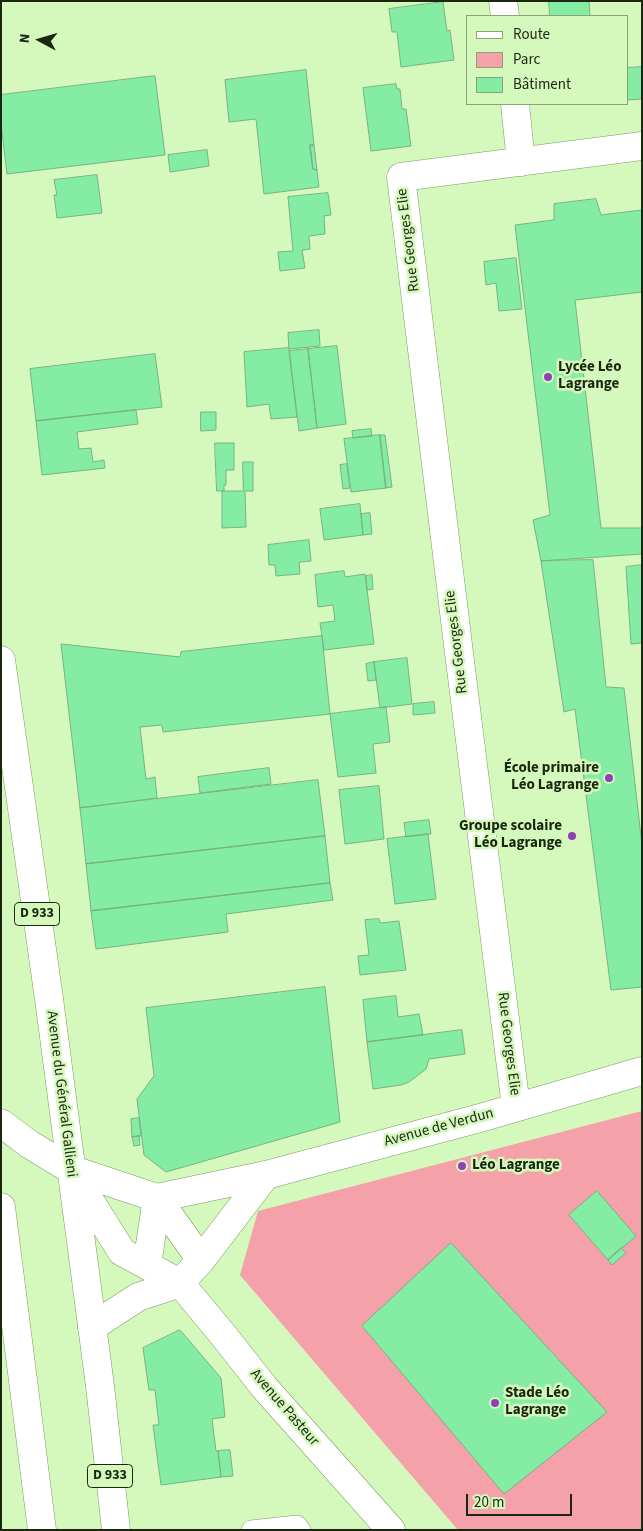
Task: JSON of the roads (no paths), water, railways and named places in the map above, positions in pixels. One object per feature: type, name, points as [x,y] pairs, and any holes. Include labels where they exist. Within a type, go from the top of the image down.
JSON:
[{"type":"street","points":[[503,1],[505,15]]},
{"type":"street","points":[[515,105],[521,162],[642,146]]},
{"type":"street","name":"Rue Georges Elie","points":[[516,1107],[458,653],[402,177],[521,162]]},
{"type":"street","name":"Avenue du Général Gallieni","points":[[1,660],[49,999],[92,1327],[116,1530]]},
{"type":"street","name":"Avenue de Verdun","points":[[157,1198],[266,1176],[642,1071]]},
{"type":"street","points":[[1,1123],[29,1144],[70,1169],[157,1198],[201,1260]]},
{"type":"street","name":"Avenue Pasteur","points":[[70,1169],[122,1252],[180,1283],[264,1387],[392,1530]]},
{"type":"street","points":[[92,1327],[138,1297],[180,1283],[201,1260],[266,1176]]},
{"type":"street","points":[[147,1265],[157,1198]]},
{"type":"street","points":[[1,1207],[10,1354],[42,1530]]},
{"type":"lane","points":[[250,1530],[297,1525],[301,1530]]},
{"type":"place","name":"Lycée Léo Lagrange","points":[[548,377]]},
{"type":"place","name":"École primaire Léo Lagrange","points":[[609,778]]},
{"type":"place","name":"Groupe scolaire Léo Lagrange","points":[[572,836]]},
{"type":"place","name":"Léo Lagrange","points":[[462,1166]]},
{"type":"place","name":"Stade Léo Lagrange","points":[[495,1403]]}]
